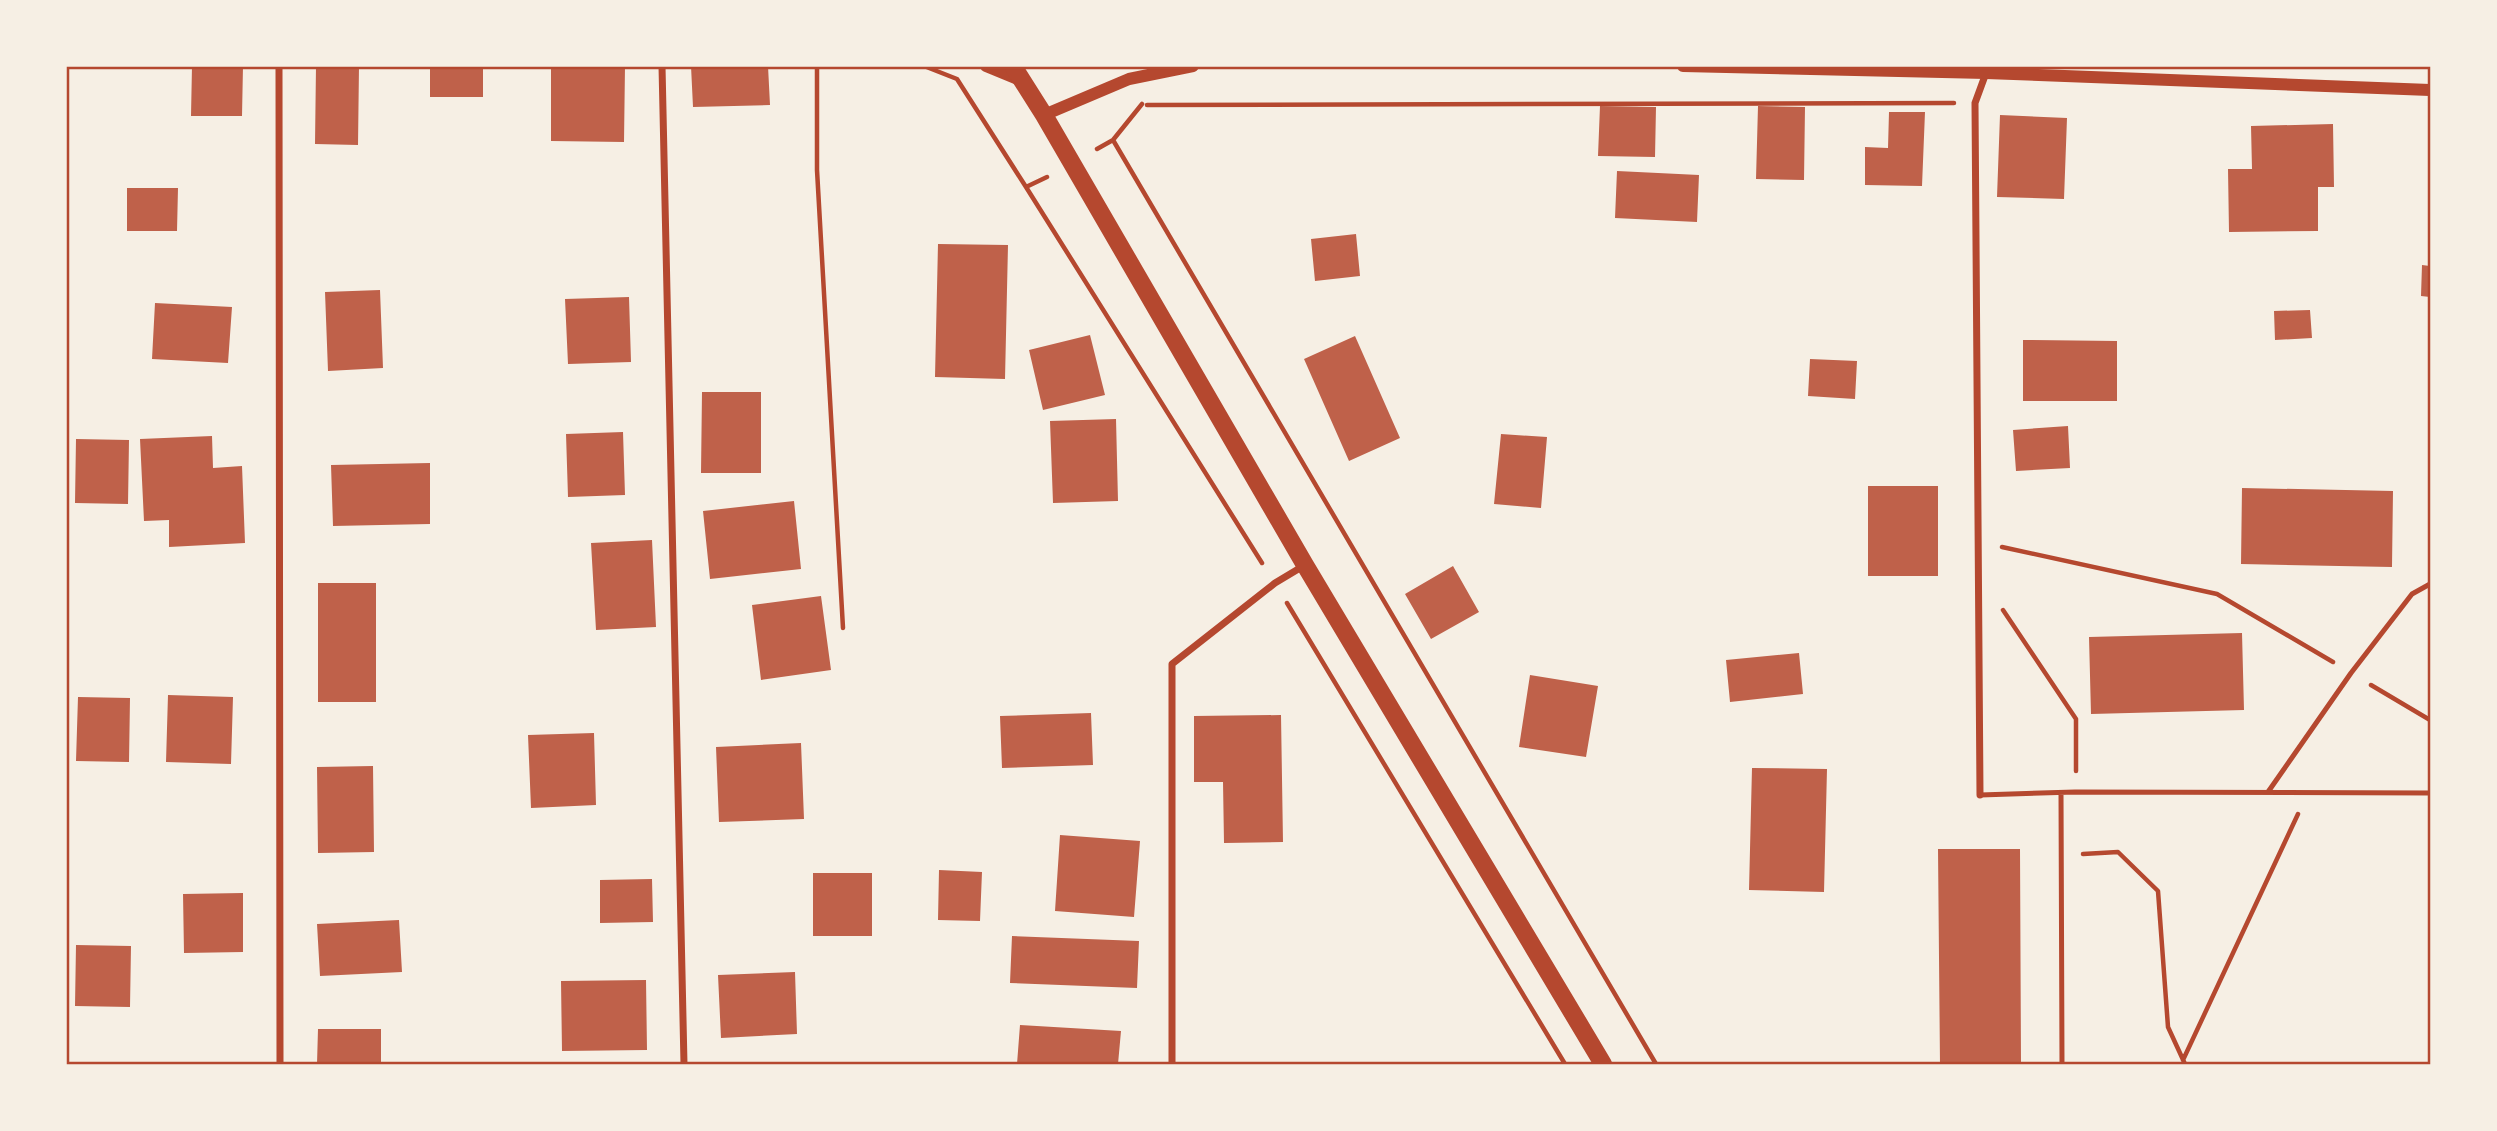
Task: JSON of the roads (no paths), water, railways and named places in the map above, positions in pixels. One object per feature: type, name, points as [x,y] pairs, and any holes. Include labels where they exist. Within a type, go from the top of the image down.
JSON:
[{"type":"main road","points":[[1004,66],[1016,73],[1044,115],[1306,565],[1603,1065]]},
{"type":"street","points":[[279,66],[280,1065]]},
{"type":"street","points":[[662,66],[684,1065]]},
{"type":"street","points":[[986,66],[1016,73]]},
{"type":"street","points":[[1044,115],[1129,79],[1193,66]]},
{"type":"street","points":[[1683,66],[1990,70],[2431,90]]},
{"type":"street","points":[[1980,795],[1975,103],[1990,70]]},
{"type":"street","points":[[1172,1065],[1172,664],[1275,583],[1306,565]]},
{"type":"lane","points":[[2268,793],[2351,673],[2412,594],[2431,584]]},
{"type":"lane","points":[[1980,795],[2075,792],[2431,793]]},
{"type":"lane","points":[[2061,793],[2062,1065]]}]
